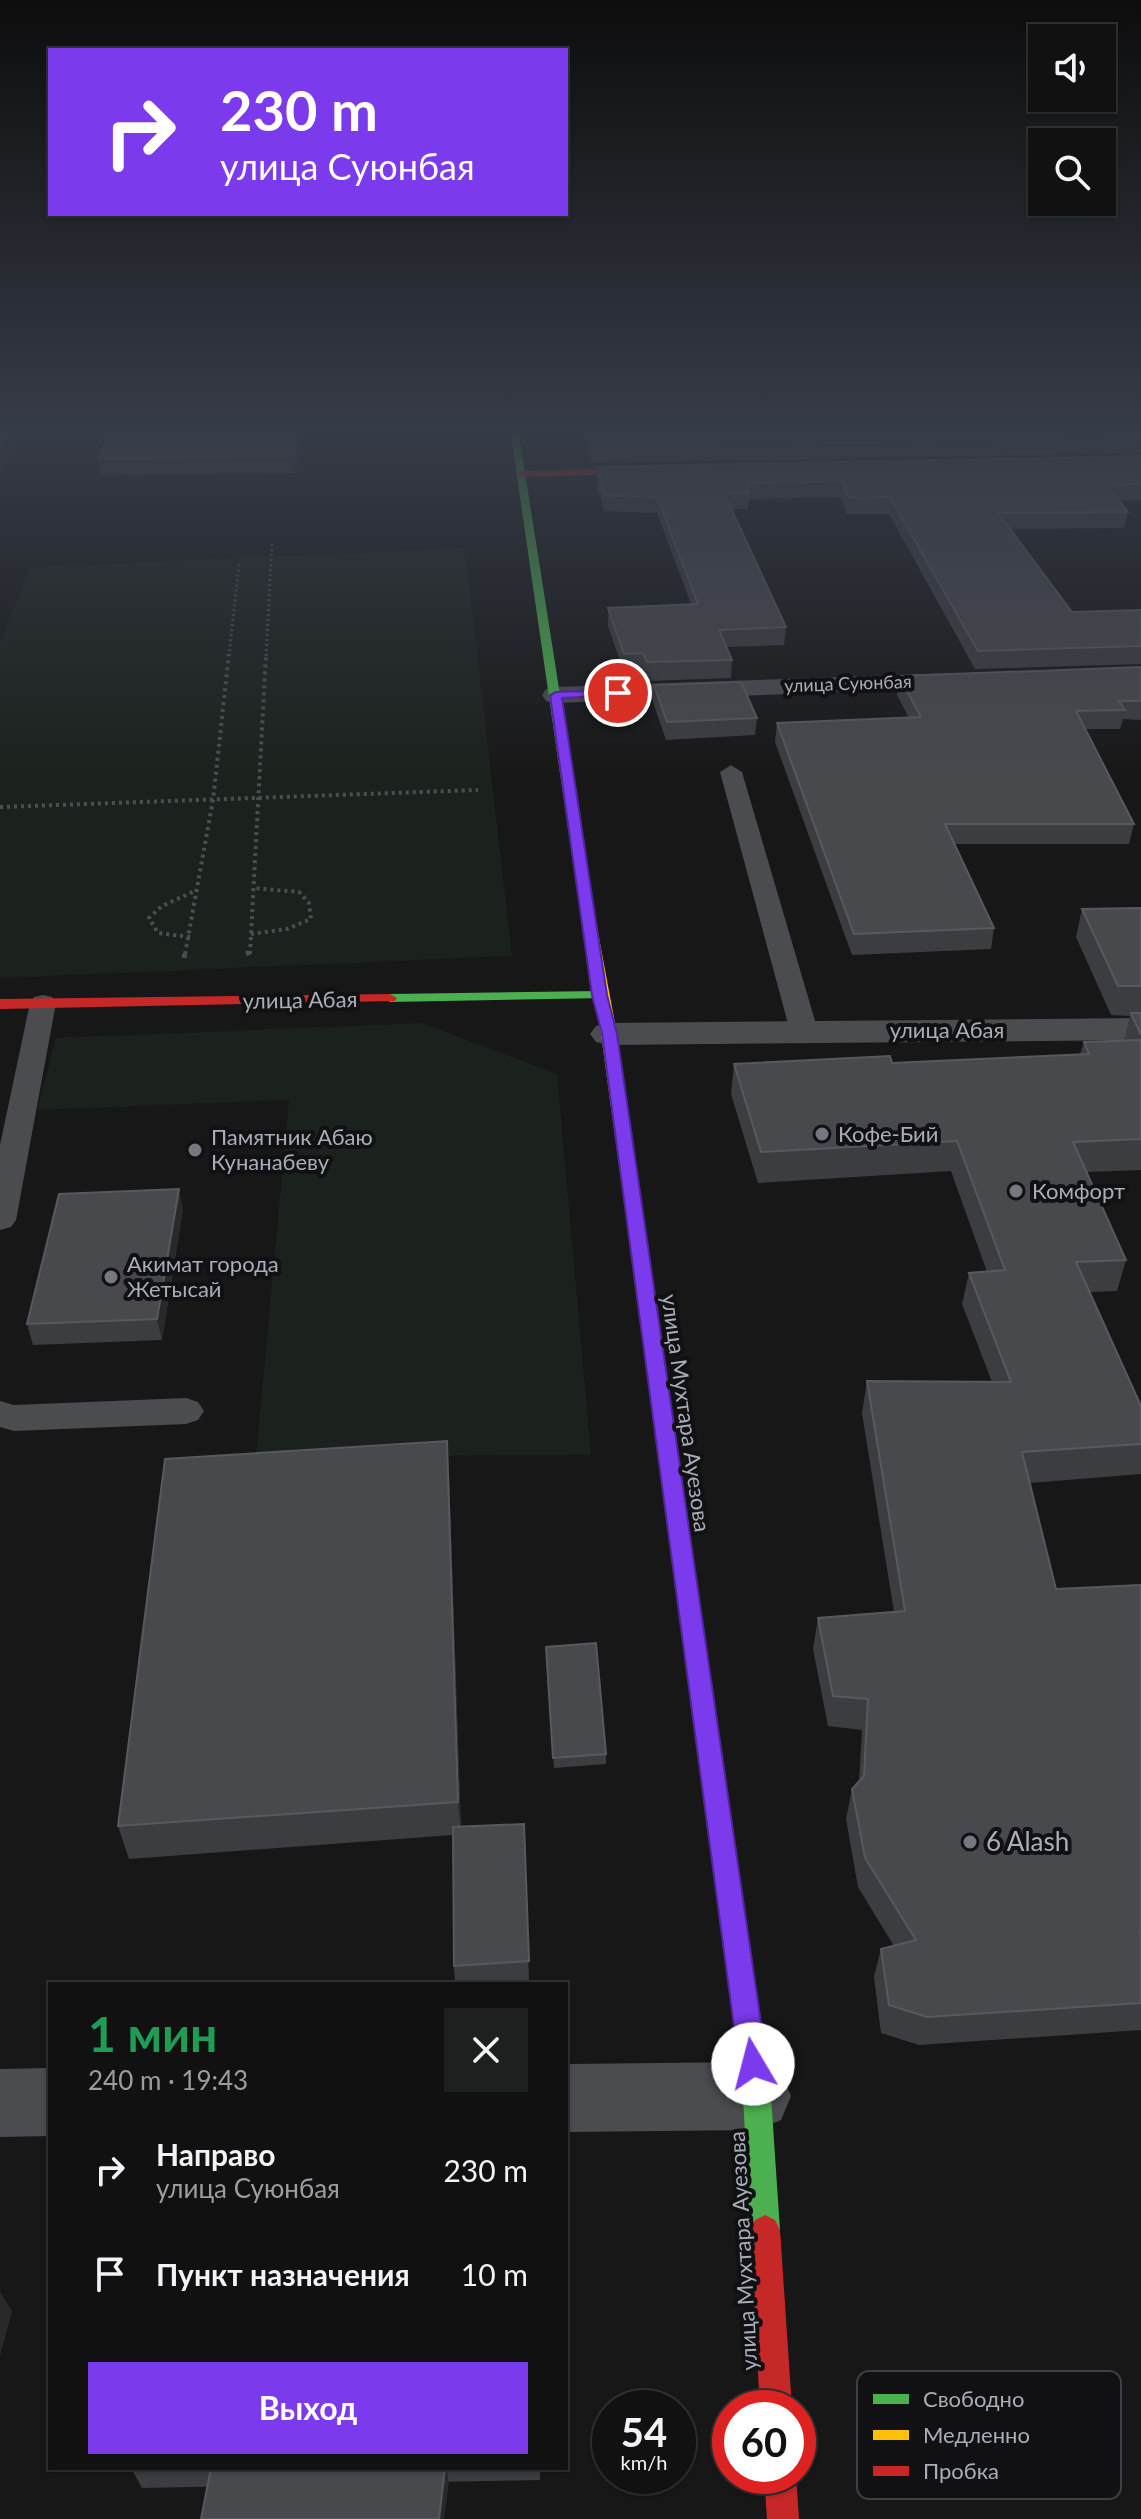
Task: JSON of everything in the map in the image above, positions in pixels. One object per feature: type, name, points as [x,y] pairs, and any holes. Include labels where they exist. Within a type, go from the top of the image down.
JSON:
[{"type":"main road","name":"улица Мухтара Ауезова","points":[[533,546],[600,995],[609,1034],[757,2096],[775,2390]]},
{"type":"main road","name":"улица Абая","points":[[0,1004],[600,995]]},
{"type":"main road","points":[[781,2494],[783,2519]]},
{"type":"street","name":"улица Суюнбая","points":[[556,695],[983,680]]},
{"type":"street","name":"улица Абая","points":[[609,1034],[1141,1029]]},
{"type":"street","points":[[568,2098],[757,2096]]},
{"type":"street","points":[[0,2103],[48,2102]]},
{"type":"lane","points":[[731,772],[804,1031]]},
{"type":"lane","points":[[0,1220],[43,1003]]},
{"type":"lane","points":[[0,1414],[14,1418],[186,1411]]},
{"type":"path","points":[[208,1001],[215,956],[250,954],[272,546]]},
{"type":"path","points":[[172,1002],[190,937],[213,800],[239,563]]},
{"type":"path","points":[[0,807],[478,790]]},
{"type":"path","points":[[251,934],[287,929],[311,919],[309,903],[299,892],[253,888]]},
{"type":"path","points":[[190,937],[158,933],[149,918],[162,906],[197,890]]},
{"type":"shaded area","points":[[465,548],[512,956],[0,978],[0,642],[31,567]]},
{"type":"shaded area","points":[[422,1023],[557,1074],[591,1455],[256,1457],[289,1100],[37,1110],[56,1038]]},
{"type":"building","points":[[676,546],[748,546],[786,627],[719,630],[732,660],[647,662],[643,653],[624,654],[608,608],[698,604]]},
{"type":"building","points":[[918,546],[1022,546],[1072,612],[1141,610],[1141,646],[978,651]]},
{"type":"building","points":[[1141,667],[1141,701],[1119,701],[1125,710],[1076,711],[1134,824],[945,824],[994,928],[854,934],[777,723],[921,717],[899,676]]},
{"type":"building","points":[[741,682],[757,718],[667,722],[654,685]]},
{"type":"building","points":[[1141,908],[1141,986],[1118,986],[1082,909]]},
{"type":"building","points":[[1131,1013],[1141,1013],[1141,1035]]},
{"type":"building","points":[[1141,1040],[1141,1139],[1073,1142],[1126,1260],[1076,1262],[1141,1406],[1141,1444],[1022,1452],[1056,1589],[1141,1585],[1141,2003],[927,2017],[889,2005],[881,1949],[916,1940],[865,1858],[852,1789],[864,1776],[868,1699],[833,1696],[818,1618],[905,1611],[867,1381],[1011,1382],[969,1273],[1005,1270],[957,1141],[761,1152],[734,1064],[890,1056],[892,1063],[1089,1054],[1084,1042]]},
{"type":"building","name":"Акимат города Жетысай","points":[[179,1189],[157,1319],[27,1324],[59,1194]]},
{"type":"building","points":[[447,1441],[458,1802],[118,1826],[165,1459]]},
{"type":"building","points":[[596,1643],[606,1754],[553,1758],[546,1647]]},
{"type":"building","points":[[524,1824],[529,1961],[454,1966],[453,1827]]},
{"type":"building","points":[[211,2470],[445,2470],[439,2519],[201,2519]]},
{"type":"traffic: fast","points":[[532,546],[587,911]]},
{"type":"traffic: fast","points":[[390,998],[600,995]]},
{"type":"traffic: fast","points":[[695,1650],[757,2096],[765,2230]]},
{"type":"traffic: slow","points":[[587,911],[609,1034],[652,1339]]},
{"type":"traffic: jam","points":[[0,1004],[390,998]]},
{"type":"traffic: jam","points":[[652,1339],[695,1650]]},
{"type":"traffic: jam","points":[[765,2230],[775,2390]]},
{"type":"traffic: jam","points":[[781,2494],[783,2519]]},
{"type":"place","name":"Кофе-Бий","points":[[822,1134]]},
{"type":"place","name":"Памятник Абаю Кунанабеву","points":[[195,1150]]},
{"type":"place","name":"Комфорт","points":[[1016,1191]]},
{"type":"place","name":"Акимат города Жетысай","points":[[111,1277]]},
{"type":"place","name":"6 Alash","points":[[970,1842]]},
{"type":"route","points":[[618,693],[556,695],[600,995],[609,1034],[753,2064]]}]
